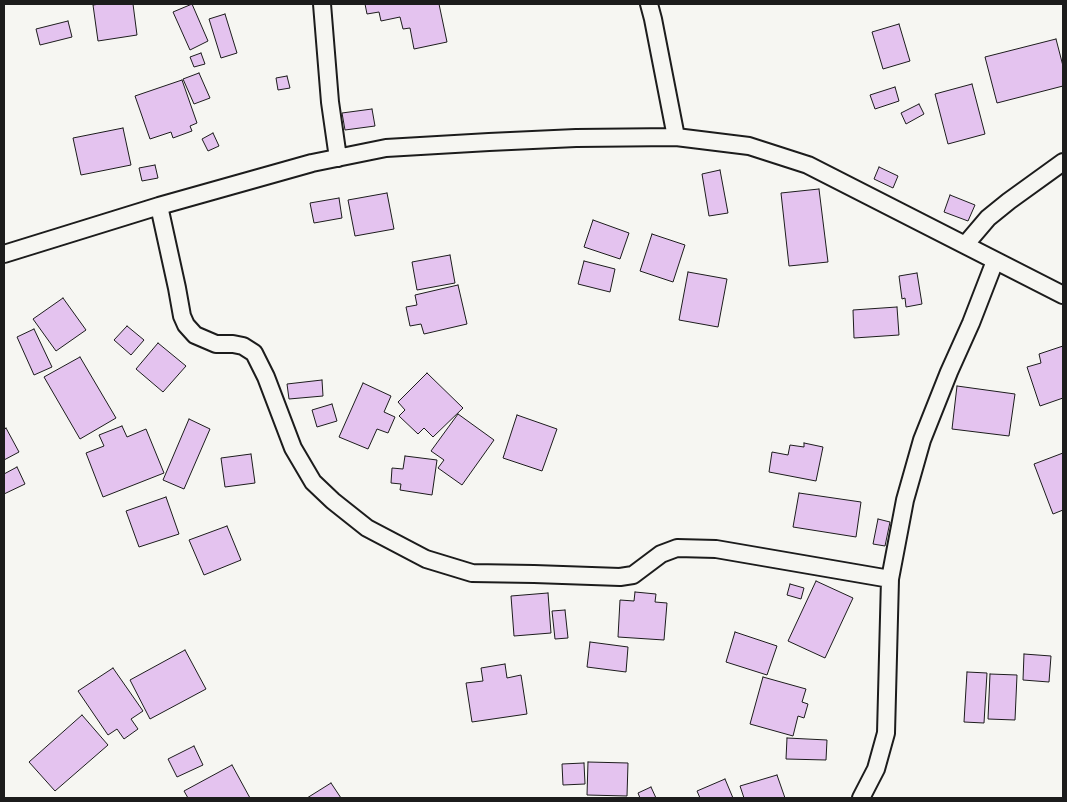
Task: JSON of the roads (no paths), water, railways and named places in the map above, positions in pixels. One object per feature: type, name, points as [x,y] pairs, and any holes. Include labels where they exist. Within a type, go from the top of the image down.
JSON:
[{"type":"street","points":[[322,4],[330,102],[338,158]]},
{"type":"street","points":[[649,4],[676,137]]},
{"type":"street","points":[[4,254],[159,206],[312,164],[386,148],[576,138],[676,137],[748,146],[808,165],[1063,295]]},
{"type":"street","points":[[965,245],[988,218],[1063,162]]},
{"type":"street","points":[[159,206],[182,316],[186,325],[195,335],[216,344],[244,346],[254,353],[266,377],[293,448],[313,482],[333,502],[367,528],[426,559],[472,573],[620,577],[633,575],[661,554],[678,548],[716,548],[890,579]]},
{"type":"street","points":[[861,798],[876,768],[886,733],[890,579],[905,500],[922,440],[996,262]]}]
